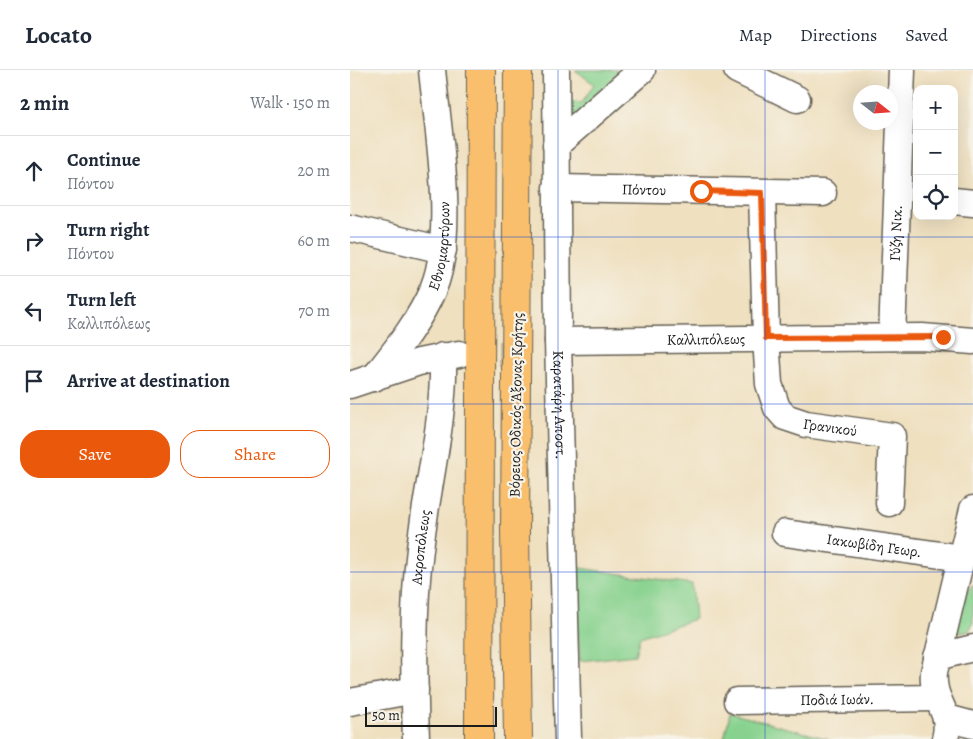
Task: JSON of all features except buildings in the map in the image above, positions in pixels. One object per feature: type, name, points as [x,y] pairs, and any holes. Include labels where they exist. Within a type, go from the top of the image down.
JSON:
[{"type":"highway","points":[[479,739],[481,70]]},
{"type":"highway","name":"Βόρειος Οδικός Άξονας Κρήτης","points":[[518,70],[515,530],[518,739]]},
{"type":"street","name":"Εθνομαρτύρων","points":[[374,378],[425,306],[434,288],[444,250],[442,172],[432,70]]},
{"type":"street","name":"Καρατάρη Αποστ.","points":[[556,70],[556,188],[551,350],[568,739]]},
{"type":"street","points":[[556,146],[642,70]]},
{"type":"street","points":[[737,70],[797,100]]},
{"type":"street","name":"Γύζη Νικ.","points":[[892,337],[907,198],[902,70]]},
{"type":"street","name":"Πόντου","points":[[556,188],[823,193]]},
{"type":"street","points":[[762,193],[766,338]]},
{"type":"street","points":[[958,202],[973,203]]},
{"type":"street","points":[[350,228],[444,250]]},
{"type":"street","name":"Καλλιπόλεως","points":[[551,350],[766,338],[943,337],[973,341]]},
{"type":"street","name":"Γρανικού","points":[[766,338],[771,393],[776,408],[785,417],[806,424],[892,436],[889,503]]},
{"type":"street","name":"Ακροπόλεως","points":[[374,378],[451,355],[439,416],[417,580],[416,739]]},
{"type":"street","points":[[350,385],[374,378]]},
{"type":"street","points":[[943,718],[933,682],[937,657],[965,567],[973,509]]},
{"type":"street","name":"Ιακωβίδη Γεωρ.","points":[[785,533],[965,567]]},
{"type":"street","points":[[937,657],[973,648]]},
{"type":"street","points":[[350,702],[415,690]]},
{"type":"street","name":"Ποδιά Ιωάν.","points":[[737,700],[943,718],[973,725]]},
{"type":"green space","points":[[575,70],[616,70],[620,75],[569,124],[563,100],[582,103],[594,84]]},
{"type":"green space","points":[[573,567],[692,584],[695,619],[640,637],[635,655],[580,661]]},
{"type":"green space","points":[[973,584],[973,623],[969,631],[961,633],[957,631],[955,626],[967,592]]},
{"type":"green space","points":[[730,713],[829,739],[724,739]]},
{"type":"tunnel","points":[[460,354],[536,354]]},
{"type":"route","points":[[701,191],[762,193],[766,338],[943,337]]}]
